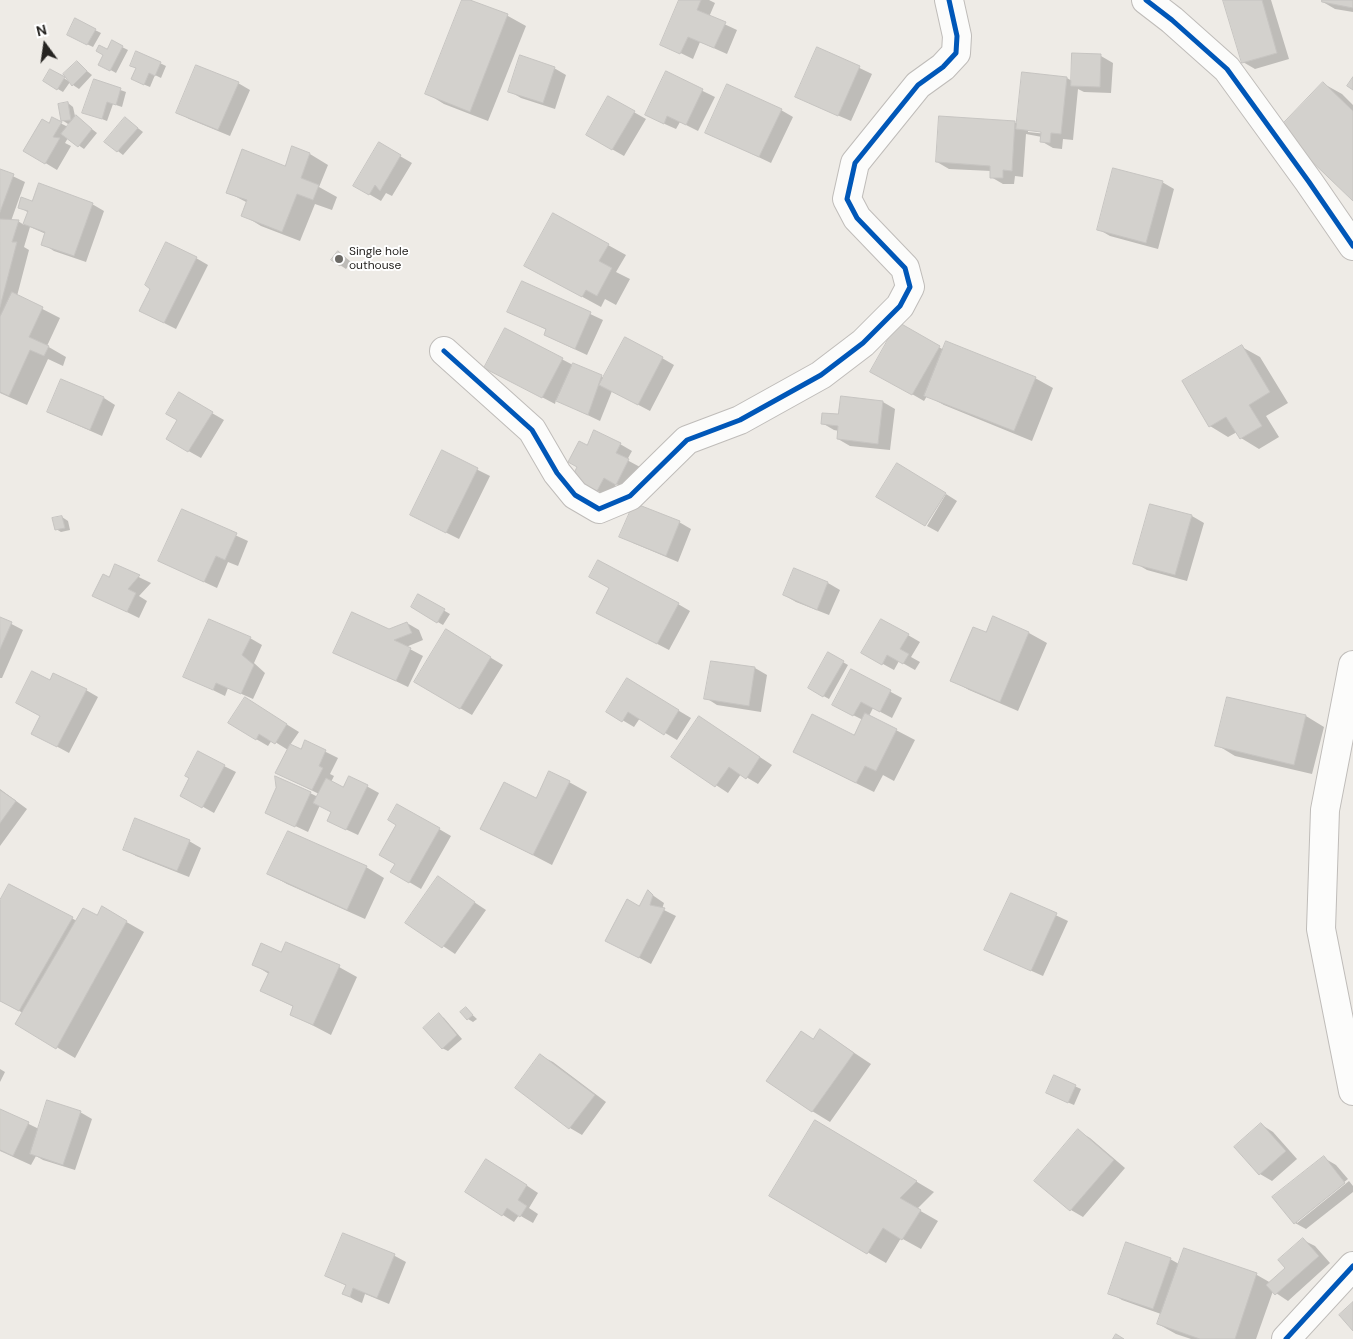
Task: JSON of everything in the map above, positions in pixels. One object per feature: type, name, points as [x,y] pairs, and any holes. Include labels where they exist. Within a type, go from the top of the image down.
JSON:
[{"type":"street","points":[[444,351],[532,430],[557,473],[574,495],[599,509],[630,496],[687,440],[740,420],[821,374],[863,342],[900,306],[910,286],[904,268],[857,218],[847,199],[855,163],[918,85],[943,67],[956,53],[957,36],[950,0]]},
{"type":"street","points":[[1146,0],[1172,20],[1227,69],[1353,246]]},
{"type":"street","points":[[1353,665],[1325,810],[1321,929],[1353,1091]]},
{"type":"street","points":[[1286,1339],[1353,1266]]},
{"type":"building","points":[[462,0],[470,0],[508,14],[470,112],[425,94]]},
{"type":"building","points":[[679,0],[701,0],[697,10],[726,22],[714,48],[688,37],[680,54],[660,45]]},
{"type":"building","points":[[1223,0],[1262,0],[1277,53],[1242,63]]},
{"type":"building","points":[[1322,0],[1353,0],[1353,8],[1322,2]]},
{"type":"building","points":[[75,18],[96,29],[87,45],[67,35]]},
{"type":"building","points":[[112,40],[123,46],[110,71],[98,65],[103,55],[96,51],[99,45],[107,49]]},
{"type":"building","points":[[817,47],[860,66],[838,116],[795,97]]},
{"type":"building","points":[[136,51],[161,62],[155,76],[149,73],[144,85],[131,79],[136,68],[130,66]]},
{"type":"building","points":[[1072,53],[1101,54],[1100,87],[1071,86]]},
{"type":"building","points":[[520,55],[555,67],[543,103],[508,92]]},
{"type":"building","points":[[77,61],[87,71],[72,86],[63,74]]},
{"type":"building","points":[[196,65],[239,82],[218,130],[176,113]]},
{"type":"building","points":[[50,69],[65,77],[57,90],[43,81]]},
{"type":"building","points":[[666,71],[703,89],[686,125],[667,116],[664,124],[645,115]]},
{"type":"building","points":[[1022,72],[1067,77],[1061,134],[1051,133],[1050,143],[1040,142],[1041,132],[1016,129]]},
{"type":"building","points":[[1353,77],[1353,90],[1347,86]]},
{"type":"building","points":[[94,79],[121,88],[116,105],[107,102],[102,119],[82,113]]},
{"type":"building","points":[[1323,82],[1353,111],[1353,201],[1278,129]]},
{"type":"building","points":[[727,84],[782,109],[759,157],[705,133]]},
{"type":"building","points":[[608,96],[635,111],[612,150],[586,135]]},
{"type":"building","points":[[68,102],[71,120],[61,121],[58,104]]},
{"type":"building","points":[[76,115],[92,129],[78,147],[61,134]]},
{"type":"building","points":[[939,116],[1015,121],[1012,171],[1003,170],[1003,178],[990,178],[990,166],[936,162]]},
{"type":"building","points":[[52,117],[62,122],[53,137],[60,138],[45,164],[23,151],[42,119],[49,123]]},
{"type":"building","points":[[125,117],[138,128],[117,152],[104,142]]},
{"type":"building","points":[[379,142],[401,155],[380,191],[375,185],[369,195],[353,186]]},
{"type":"building","points":[[292,146],[310,153],[301,178],[319,185],[313,200],[297,194],[282,232],[241,216],[247,200],[226,193],[242,149],[285,166]]},
{"type":"building","points":[[1113,168],[1163,181],[1146,243],[1097,230]]},
{"type":"building","points":[[0,169],[14,174],[0,212]]},
{"type":"building","points":[[39,183],[93,203],[74,256],[41,245],[45,232],[23,224],[28,211],[18,208],[21,197],[32,201]]},
{"type":"building","points":[[553,213],[609,244],[599,261],[612,268],[597,296],[586,290],[582,297],[524,266]]},
{"type":"building","points":[[0,219],[19,220],[12,242],[17,242],[0,307]]},
{"type":"building","points":[[166,242],[197,257],[164,323],[139,311],[150,289],[145,285]]},
{"type":"building","name":"Single hole outhouse","points":[[338,251],[346,258],[340,266],[331,260]]},
{"type":"building","points":[[522,281],[591,312],[575,349],[544,335],[546,329],[507,312]]},
{"type":"building","points":[[12,292],[43,307],[29,337],[49,346],[44,356],[30,350],[9,396],[0,392],[0,317]]},
{"type":"building","points":[[898,322],[940,346],[912,395],[870,372]]},
{"type":"building","points":[[505,328],[563,358],[542,398],[484,368]]},
{"type":"building","points":[[625,337],[663,357],[638,405],[599,385]]},
{"type":"building","points":[[946,341],[1036,377],[1014,431],[924,396]]},
{"type":"building","points":[[1242,345],[1270,392],[1249,405],[1262,426],[1240,439],[1226,417],[1209,427],[1182,381]]},
{"type":"building","points":[[573,363],[602,375],[588,415],[556,401]]},
{"type":"building","points":[[61,379],[104,397],[90,430],[47,412]]},
{"type":"building","points":[[179,392],[213,412],[188,452],[166,439],[177,420],[166,414]]},
{"type":"building","points":[[841,396],[883,401],[878,444],[837,439],[838,426],[821,424],[822,413],[838,414]]},
{"type":"building","points":[[594,430],[621,443],[616,453],[629,459],[616,485],[604,478],[597,491],[571,479],[577,467],[568,462],[579,441],[587,445]]},
{"type":"building","points":[[442,450],[478,468],[446,533],[410,515]]},
{"type":"building","points":[[897,463],[946,493],[925,526],[876,497]]},
{"type":"building","points":[[634,503],[680,521],[666,556],[619,537]]},
{"type":"building","points":[[1150,504],[1192,515],[1175,575],[1133,564]]},
{"type":"building","points":[[182,509],[237,533],[225,560],[216,556],[204,582],[158,561]]},
{"type":"building","points":[[62,516],[65,528],[55,530],[52,518]]},
{"type":"building","points":[[598,560],[679,603],[657,644],[596,613],[609,588],[589,577]]},
{"type":"building","points":[[115,564],[140,575],[128,589],[136,593],[127,612],[92,596],[103,574],[109,577]]},
{"type":"building","points":[[794,568],[828,582],[817,610],[783,595]]},
{"type":"building","points":[[418,594],[445,609],[437,623],[411,607]]},
{"type":"building","points":[[352,612],[389,629],[407,622],[412,633],[394,640],[411,648],[396,681],[333,653]]},
{"type":"building","points":[[993,616],[1029,632],[1000,702],[950,681],[973,627],[986,632]]},
{"type":"building","points":[[0,617],[12,622],[0,649]]},
{"type":"building","points":[[209,619],[251,637],[242,655],[254,665],[241,694],[216,683],[213,690],[183,677]]},
{"type":"building","points":[[881,619],[909,634],[900,649],[909,654],[903,664],[887,655],[882,665],[861,653]]},
{"type":"building","points":[[446,629],[491,657],[460,709],[414,682]]},
{"type":"building","points":[[828,652],[844,661],[823,697],[808,688]]},
{"type":"building","points":[[711,661],[755,667],[749,706],[704,699]]},
{"type":"building","points":[[851,669],[891,690],[880,712],[861,702],[853,716],[832,705]]},
{"type":"building","points":[[32,671],[50,680],[53,673],[87,689],[57,747],[31,734],[40,716],[16,703]]},
{"type":"building","points":[[627,678],[679,710],[664,735],[628,712],[622,722],[606,712]]},
{"type":"building","points":[[245,697],[287,724],[275,744],[259,734],[256,740],[228,723]]},
{"type":"building","points":[[1227,697],[1306,715],[1294,765],[1215,746]]},
{"type":"building","points":[[865,713],[897,729],[876,771],[865,766],[856,783],[793,752],[812,714],[854,735]]},
{"type":"building","points":[[699,716],[760,757],[746,779],[729,767],[715,787],[671,757]]},
{"type":"building","points":[[305,740],[326,750],[319,766],[323,768],[312,790],[275,773],[290,744],[301,749]]},
{"type":"building","points":[[198,751],[225,765],[202,808],[180,796],[189,778],[185,776]]},
{"type":"building","points":[[549,771],[570,781],[533,855],[480,829],[504,782],[536,798]]},
{"type":"building","points":[[275,776],[311,792],[295,827],[265,813],[276,788]]},
{"type":"building","points":[[349,776],[368,785],[346,830],[327,821],[331,812],[313,803],[326,778],[343,787]]},
{"type":"building","points":[[0,790],[16,801],[0,823]]},
{"type":"building","points":[[397,804],[440,828],[409,883],[390,872],[395,864],[379,855],[396,825],[388,820]]},
{"type":"building","points":[[135,818],[190,840],[177,871],[123,850]]},
{"type":"building","points":[[288,831],[367,866],[347,910],[267,874]]},
{"type":"building","points":[[438,876],[475,902],[442,948],[405,923]]},
{"type":"building","points":[[9,884],[73,917],[19,1011],[0,1001],[0,900]]},
{"type":"building","points":[[648,890],[653,895],[650,905],[665,908],[639,958],[605,941],[627,899],[639,906]]},
{"type":"building","points":[[1011,893],[1057,913],[1031,971],[984,950]]},
{"type":"building","points":[[102,906],[127,921],[56,1049],[15,1024],[83,908],[97,915]]},
{"type":"building","points":[[286,942],[340,965],[313,1025],[290,1015],[293,1006],[260,991],[269,972],[252,965],[261,943],[281,952]]},
{"type":"building","points":[[466,1007],[473,1015],[467,1020],[460,1012]]},
{"type":"building","points":[[439,1013],[457,1035],[442,1049],[423,1028]]},
{"type":"building","points":[[820,1029],[854,1053],[812,1112],[766,1081],[801,1031],[813,1039]]},
{"type":"building","points":[[540,1054],[595,1095],[569,1129],[515,1088]]},
{"type":"building","points":[[1054,1075],[1076,1085],[1068,1103],[1046,1093]]},
{"type":"building","points":[[47,1100],[81,1111],[63,1165],[30,1154]]},
{"type":"building","points":[[0,1109],[29,1122],[13,1156],[0,1150]]},
{"type":"building","points":[[815,1120],[917,1181],[900,1198],[921,1210],[902,1240],[883,1228],[867,1254],[769,1196]]},
{"type":"building","points":[[1261,1123],[1286,1151],[1259,1175],[1234,1147]]},
{"type":"building","points":[[1078,1129],[1114,1160],[1070,1211],[1034,1181]]},
{"type":"building","points":[[1324,1156],[1345,1183],[1294,1224],[1272,1197]]},
{"type":"building","points":[[486,1159],[527,1185],[518,1200],[527,1206],[520,1217],[507,1208],[502,1216],[465,1192]]},
{"type":"building","points":[[343,1233],[395,1254],[377,1298],[353,1288],[350,1297],[342,1294],[346,1285],[325,1276]]},
{"type":"building","points":[[1303,1238],[1319,1256],[1275,1295],[1266,1285],[1285,1268],[1278,1260]]},
{"type":"building","points":[[1126,1242],[1171,1258],[1153,1309],[1108,1294]]},
{"type":"building","points":[[1184,1248],[1257,1273],[1235,1339],[1200,1339],[1157,1324]]},
{"type":"building","points":[[1353,1302],[1353,1331],[1339,1315]]},
{"type":"building","points":[[1116,1334],[1124,1339],[1113,1339]]},
{"type":"cycle path","points":[[444,351],[532,430],[557,473],[575,495],[599,509],[630,496],[687,440],[740,420],[821,375],[863,343],[900,306],[910,287],[905,268],[857,218],[847,199],[855,163],[918,85],[943,67],[956,53],[957,36],[949,0]]},
{"type":"cycle path","points":[[1146,0],[1172,20],[1227,69],[1353,246]]},
{"type":"cycle path","points":[[1286,1339],[1353,1266]]},
{"type":"place","name":"Single hole outhouse","points":[[339,259]]}]
